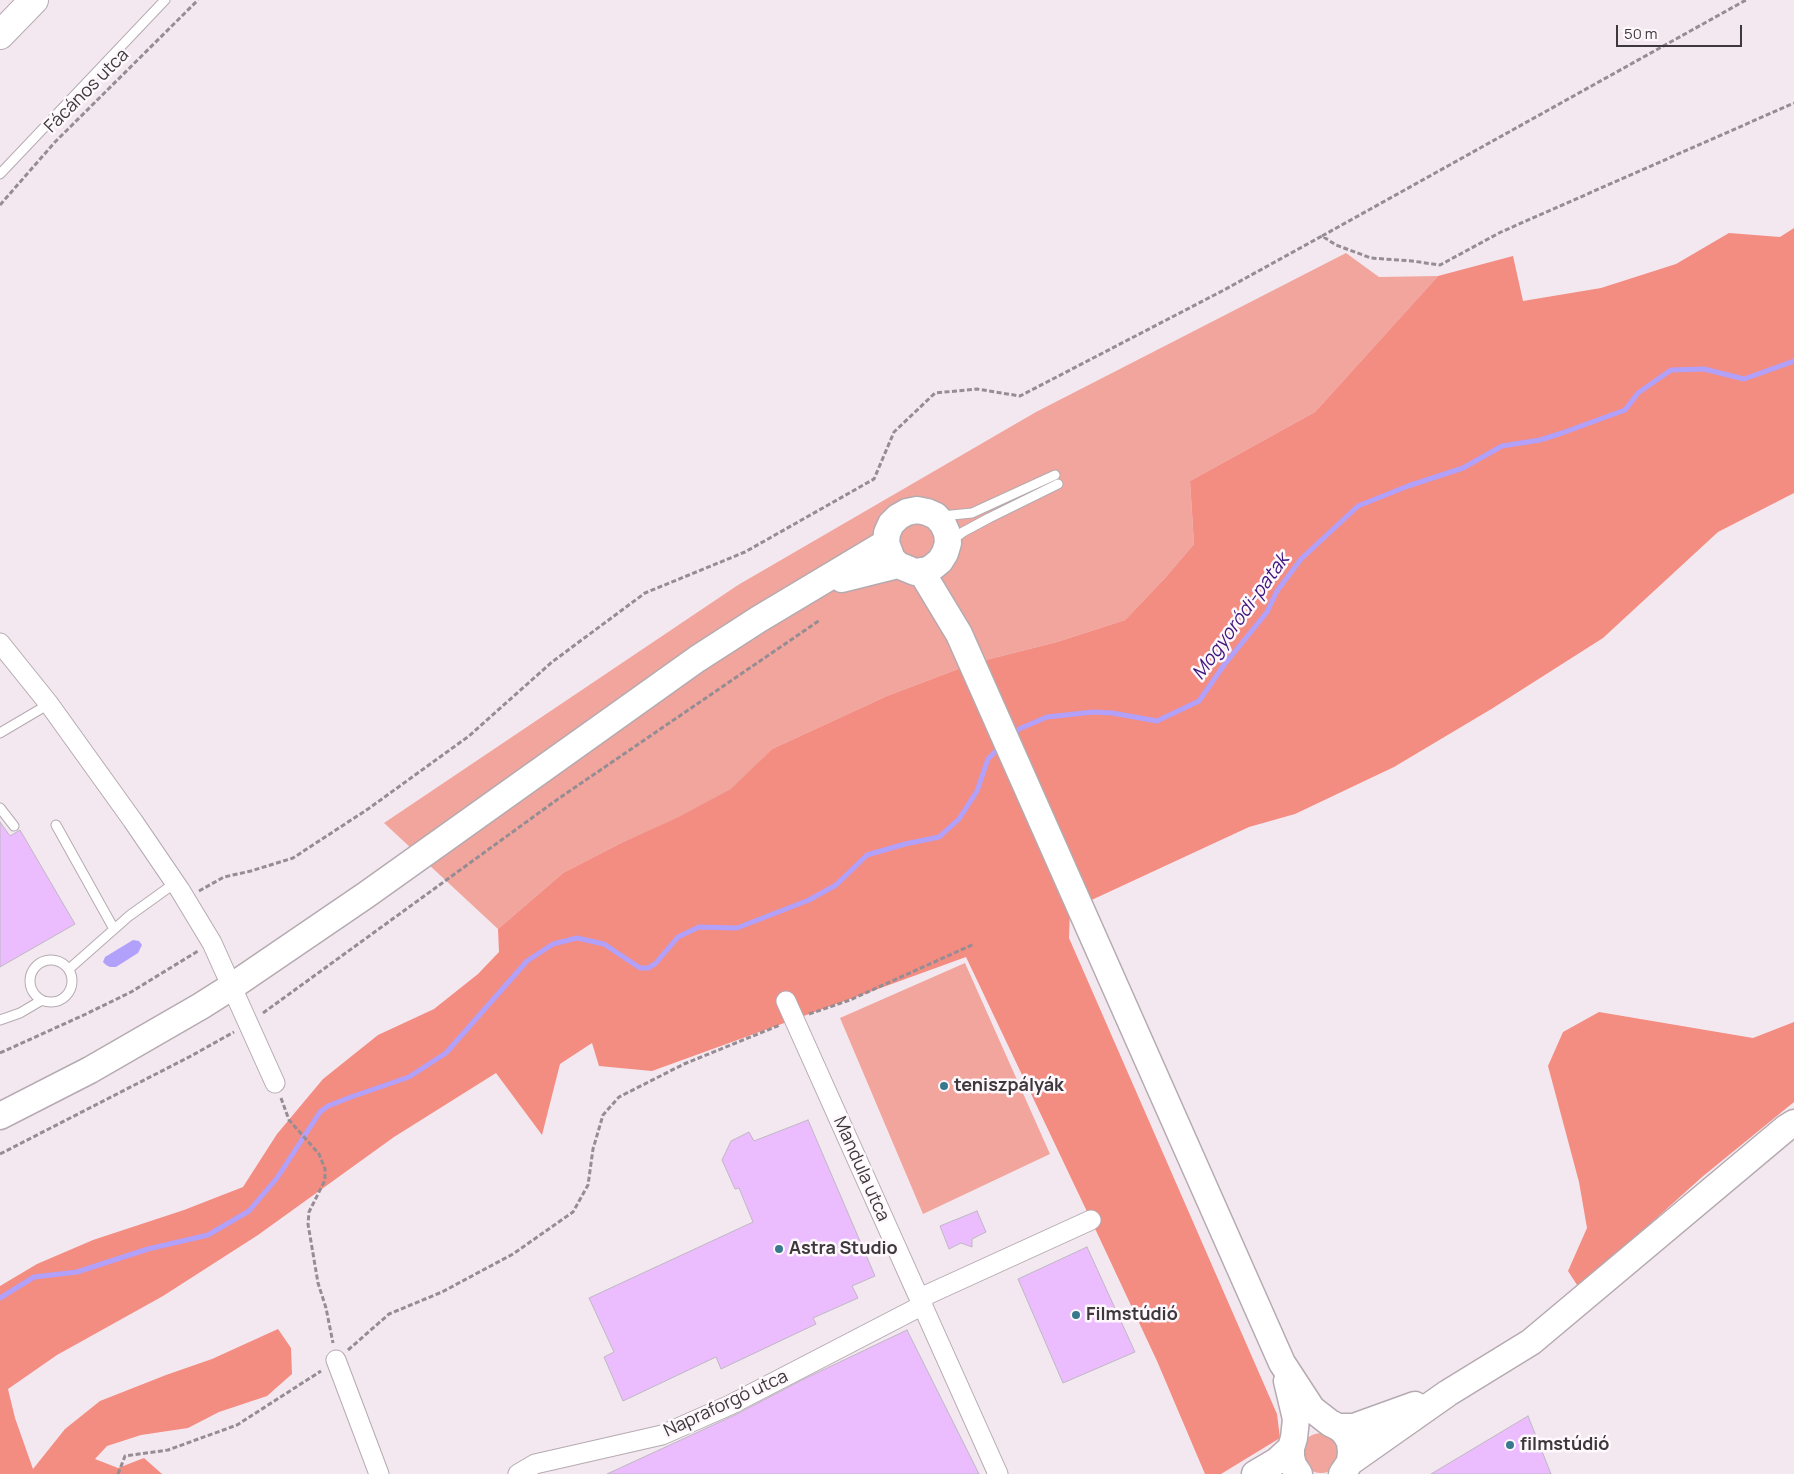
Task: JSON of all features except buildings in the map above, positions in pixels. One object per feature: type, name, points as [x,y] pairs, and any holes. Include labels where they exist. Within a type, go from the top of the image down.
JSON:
[{"type":"highway","points":[[0,35],[34,0]]},
{"type":"main road","points":[[0,1116],[90,1070],[231,987],[366,895],[697,659],[759,619],[817,586],[919,557],[945,528],[936,516],[927,512],[917,510],[902,514],[891,524],[887,533],[919,557],[959,634],[1282,1363],[1312,1409],[1345,1433],[1350,1442],[1352,1452],[1347,1469]]},
{"type":"main road","points":[[1347,1469],[1448,1393],[1531,1342],[1794,1123]]},
{"type":"main road","points":[[1282,1363],[1296,1419],[1292,1443],[1293,1465],[1300,1474]]},
{"type":"main road","points":[[1256,1474],[1277,1461],[1305,1426],[1313,1423],[1354,1427],[1448,1393]]},
{"type":"street","points":[[0,643],[49,704],[133,820],[180,891],[212,943],[275,1083]]},
{"type":"street","name":"Mandula utca","points":[[786,1001],[998,1474]]},
{"type":"street","name":"Napraforgó utca","points":[[518,1474],[535,1464],[662,1435],[730,1405],[921,1302],[1091,1220]]},
{"type":"street","points":[[336,1360],[379,1474]]},
{"type":"lane","points":[[0,174],[166,0]]},
{"type":"lane","points":[[936,516],[950,516],[972,512],[1055,475]]},
{"type":"lane","points":[[919,557],[972,527],[1058,484]]},
{"type":"lane","points":[[0,733],[49,704]]},
{"type":"lane","points":[[0,808],[14,826]]},
{"type":"lane","points":[[56,825],[114,928]]},
{"type":"lane","points":[[69,969],[128,916],[180,891]]},
{"type":"lane","points":[[51,960],[61,962],[69,969],[72,978],[72,988],[66,997],[57,1002],[47,1002],[38,998],[32,989],[30,979],[34,969],[41,962],[51,960]]},
{"type":"lane","points":[[0,1020],[20,1013],[42,1000]]},
{"type":"path","name":"Fácános utca","points":[[0,205],[55,142],[198,0]]},
{"type":"path","points":[[180,891],[293,858],[368,809],[469,736],[552,662],[645,593],[745,552],[874,479],[894,432],[935,393],[977,389],[1020,396],[1224,290],[1746,0]]},
{"type":"path","points":[[1322,236],[1336,245],[1370,258],[1440,265],[1501,232],[1794,103]]},
{"type":"path","points":[[0,1154],[192,1056],[248,1024],[558,798],[820,620]]},
{"type":"path","points":[[0,1053],[131,992],[212,943]]},
{"type":"path","points":[[118,1474],[125,1456],[168,1450],[237,1425],[336,1360],[390,1314],[442,1292],[513,1254],[573,1212],[588,1186],[593,1148],[603,1115],[619,1097],[684,1064],[794,1019],[850,1000],[974,944]]},
{"type":"path","points":[[275,1083],[289,1120],[319,1154],[325,1169],[325,1180],[309,1212],[308,1224],[318,1283],[326,1308],[336,1360]]},
{"type":"shaded area","points":[[1794,228],[1794,493],[1718,532],[1603,638],[1493,708],[1394,767],[1295,814],[1249,827],[1070,910],[1069,938],[1277,1414],[1280,1438],[1221,1474],[1205,1474],[1157,1361],[966,957],[652,1071],[599,1066],[592,1043],[560,1064],[542,1135],[496,1073],[394,1137],[258,1235],[163,1296],[57,1355],[8,1389],[15,1418],[33,1469],[65,1429],[100,1401],[212,1359],[278,1329],[291,1348],[292,1374],[267,1396],[219,1412],[188,1428],[141,1435],[107,1446],[95,1459],[118,1468],[144,1458],[162,1474],[0,1474],[0,1286],[37,1264],[93,1240],[184,1210],[243,1187],[277,1134],[323,1079],[378,1035],[434,1009],[478,974],[499,952],[498,929],[563,873],[621,843],[677,818],[731,789],[772,749],[887,696],[974,663],[1057,642],[1125,620],[1194,544],[1190,481],[1315,412],[1438,276],[1513,256],[1523,301],[1601,288],[1676,264],[1729,233],[1780,237]]},
{"type":"shaded area","points":[[1346,253],[1379,277],[1438,276],[1315,412],[1190,481],[1194,544],[1125,620],[1057,642],[974,663],[887,696],[772,749],[732,789],[677,819],[621,843],[563,873],[498,929],[384,823],[738,585],[1036,412]]},
{"type":"shaded area","points":[[133,940],[139,941],[142,945],[138,953],[116,967],[110,967],[103,962],[105,957]]},
{"type":"shaded area","name":"teniszpályák","points":[[965,963],[1050,1154],[923,1214],[840,1018]]},
{"type":"shaded area","points":[[1599,1012],[1753,1038],[1794,1022],[1794,1102],[1702,1177],[1579,1288],[1568,1271],[1587,1228],[1579,1182],[1548,1066],[1563,1032]]},
{"type":"shaded area","points":[[1317,1433],[1325,1433],[1332,1436],[1338,1442],[1341,1453],[1338,1464],[1332,1470],[1325,1473],[1317,1473],[1310,1470],[1304,1464],[1301,1457],[1301,1449],[1304,1442],[1310,1436]]},
{"type":"waterway","name":"Mogyoródi-patak","points":[[1013,735],[1019,729],[1047,717],[1093,712],[1112,713],[1157,721],[1199,701],[1224,665],[1267,612],[1277,591],[1301,559],[1358,506],[1408,486],[1463,468],[1502,446],[1540,440],[1625,410],[1638,393],[1671,370],[1704,369],[1744,379],[1794,361]]},
{"type":"waterway","name":"Mogyoródi-patak","points":[[0,1298],[34,1277],[77,1272],[148,1249],[208,1235],[249,1211],[277,1178],[320,1112],[328,1106],[409,1077],[446,1053],[527,961],[553,944],[577,938],[604,944],[640,968],[648,968],[655,964],[678,937],[699,927],[737,928],[809,900],[836,885],[867,855],[939,837],[959,819],[977,791],[988,759],[1001,746]]},
{"type":"place","name":"teniszpályák","points":[[944,1086]]},
{"type":"place","name":"Astra Studio","points":[[779,1249]]},
{"type":"place","name":"Filmstúdió","points":[[1076,1315]]},
{"type":"place","name":"filmstúdió","points":[[1510,1445]]}]
